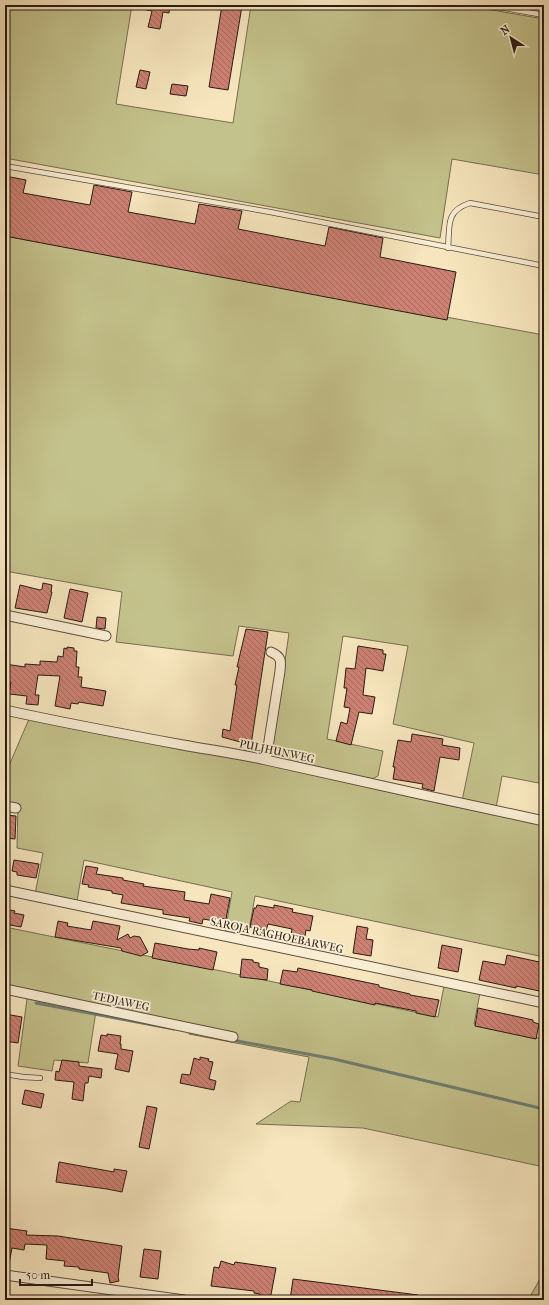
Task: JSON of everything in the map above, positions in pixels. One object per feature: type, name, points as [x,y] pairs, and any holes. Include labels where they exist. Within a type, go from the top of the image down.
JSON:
[{"type":"street","points":[[5,615],[106,636]]},
{"type":"street","points":[[266,760],[281,661],[278,655],[271,652]]},
{"type":"street","name":"PULJHUNWEG","points":[[5,710],[266,760],[301,769],[378,784],[544,821]]},
{"type":"street","points":[[5,806],[16,808]]},
{"type":"street","name":"SAROJA RAGHOEBARWEG","points":[[5,890],[544,1003]]},
{"type":"street","name":"TEDJAWEG","points":[[5,989],[233,1037]]},
{"type":"street","points":[[5,1275],[184,1300]]},
{"type":"lane","points":[[487,5],[544,16]]},
{"type":"lane","points":[[5,166],[270,212],[544,266]]},
{"type":"lane","points":[[448,248],[450,218],[453,212],[460,206],[470,203],[544,217]]},
{"type":"lane","points":[[5,1074],[40,1078]]},
{"type":"shaded area","points":[[5,5],[132,5],[116,104],[233,123],[251,5],[463,5],[544,19],[544,175],[452,159],[440,238],[5,158]]},
{"type":"shaded area","points":[[5,236],[544,335],[544,784],[502,776],[496,808],[462,801],[474,743],[393,724],[408,646],[343,636],[327,739],[383,751],[378,776],[370,780],[271,757],[289,633],[239,626],[233,656],[116,642],[122,592],[5,571]]},
{"type":"shaded area","points":[[29,719],[280,767],[447,805],[544,824],[544,957],[255,896],[248,936],[225,933],[232,892],[84,860],[77,901],[35,894],[43,853],[17,848],[18,806],[5,803],[5,775]]},
{"type":"shaded area","points":[[5,927],[438,1017],[444,986],[480,993],[474,1024],[544,1039],[544,1167],[363,1128],[256,1124],[291,1101],[300,1102],[309,1057],[189,1034],[189,1030],[96,1011],[88,1063],[54,1060],[52,1071],[18,1066],[29,991],[5,985]]},
{"type":"shaded area","points":[[544,1272],[544,1300],[528,1300]]},
{"type":"building","points":[[144,5],[170,5],[169,13],[163,12],[160,29],[148,27],[152,11],[143,9]]},
{"type":"building","points":[[222,5],[242,6],[228,90],[209,87]]},
{"type":"building","points":[[140,70],[150,72],[146,89],[136,87]]},
{"type":"building","points":[[172,84],[188,86],[186,96],[170,94]]},
{"type":"building","points":[[5,176],[26,180],[23,193],[90,205],[94,185],[132,192],[128,212],[195,224],[199,204],[242,211],[238,229],[325,246],[329,227],[383,238],[380,257],[456,272],[447,320],[5,236]]},
{"type":"building","points":[[43,583],[52,585],[52,592],[47,613],[15,608],[20,585],[40,590],[42,589]]},
{"type":"building","points":[[70,589],[88,593],[82,622],[64,618]]},
{"type":"building","points":[[97,617],[106,618],[105,629],[96,628]]},
{"type":"building","points":[[246,629],[268,632],[251,745],[222,737],[223,729],[230,731],[237,685],[235,685],[239,667],[237,667]]},
{"type":"building","points":[[358,646],[383,650],[383,654],[386,654],[383,671],[366,668],[363,695],[375,697],[372,714],[359,712],[351,745],[336,741],[341,722],[347,724],[350,708],[344,707],[347,688],[344,688],[346,668],[355,669]]},
{"type":"building","points":[[67,647],[74,648],[74,651],[77,651],[76,667],[79,667],[78,677],[82,677],[81,687],[106,691],[103,706],[79,702],[78,704],[71,703],[70,709],[55,706],[60,676],[38,675],[35,695],[39,695],[38,705],[26,704],[27,696],[9,694],[11,682],[5,681],[5,664],[25,667],[25,664],[40,665],[40,661],[57,662],[58,656],[63,657],[64,648],[67,649]]},
{"type":"building","points":[[412,734],[443,739],[442,745],[460,748],[459,760],[440,757],[434,791],[422,788],[423,784],[393,779],[395,767],[393,767],[398,740],[411,742]]},
{"type":"building","points":[[5,815],[16,816],[15,839],[5,838]]},
{"type":"building","points":[[14,860],[39,864],[36,878],[17,875],[17,872],[12,871]]},
{"type":"building","points":[[86,866],[98,868],[96,874],[123,878],[123,880],[144,884],[143,886],[185,892],[184,900],[209,904],[211,894],[230,898],[226,919],[215,918],[215,921],[203,919],[202,924],[189,921],[190,918],[163,914],[163,910],[121,903],[123,895],[112,893],[112,891],[88,887],[89,885],[82,884]]},
{"type":"building","points":[[257,905],[274,908],[274,905],[293,909],[292,912],[313,916],[310,931],[306,930],[305,936],[299,934],[298,936],[291,935],[292,929],[268,924],[266,931],[250,927],[254,908],[256,908]]},
{"type":"building","points":[[5,909],[24,915],[21,927],[5,924]]},
{"type":"building","points":[[58,921],[68,923],[67,926],[91,930],[93,921],[120,926],[117,940],[128,934],[130,938],[134,936],[140,937],[148,952],[141,956],[122,951],[121,948],[55,937]]},
{"type":"building","points":[[357,926],[368,928],[366,939],[373,940],[371,956],[353,953]]},
{"type":"building","points":[[155,943],[188,949],[199,950],[199,948],[217,952],[213,970],[152,958]]},
{"type":"building","points":[[442,945],[462,949],[458,972],[438,968]]},
{"type":"building","points":[[507,955],[544,963],[544,992],[479,980],[483,961],[505,965]]},
{"type":"building","points":[[242,959],[253,960],[253,962],[259,963],[259,967],[268,969],[267,980],[240,977]]},
{"type":"building","points":[[298,968],[379,985],[379,987],[410,995],[439,1000],[435,1017],[416,1013],[416,1011],[375,1003],[375,1005],[280,984],[283,970],[297,972]]},
{"type":"building","points":[[478,1008],[533,1020],[533,1022],[539,1024],[536,1039],[475,1026]]},
{"type":"building","points":[[5,1014],[22,1017],[18,1043],[5,1041]]},
{"type":"building","points":[[107,1034],[121,1036],[121,1049],[133,1051],[129,1072],[115,1069],[118,1054],[98,1051],[101,1035],[107,1036]]},
{"type":"building","points":[[200,1057],[209,1059],[208,1061],[213,1062],[209,1079],[216,1081],[214,1090],[180,1083],[182,1074],[190,1075],[194,1058],[200,1060]]},
{"type":"building","points":[[62,1060],[79,1062],[79,1066],[102,1069],[101,1078],[89,1076],[88,1083],[85,1083],[83,1101],[72,1099],[74,1082],[55,1080],[56,1071],[59,1072]]},
{"type":"building","points":[[25,1090],[44,1094],[41,1108],[22,1104]]},
{"type":"building","points":[[147,1106],[157,1108],[149,1149],[139,1147]]},
{"type":"building","points":[[59,1162],[114,1172],[114,1169],[127,1171],[122,1192],[56,1182]]},
{"type":"building","points":[[5,1228],[27,1231],[26,1235],[58,1236],[122,1246],[118,1277],[119,1281],[110,1283],[108,1273],[79,1269],[79,1267],[64,1266],[65,1261],[46,1259],[47,1245],[25,1244],[24,1250],[12,1248],[9,1264],[5,1264]]},
{"type":"building","points":[[144,1249],[161,1251],[158,1279],[140,1277]]},
{"type":"building","points":[[221,1261],[234,1265],[235,1262],[276,1268],[270,1300],[259,1300],[260,1294],[254,1293],[254,1291],[211,1286],[214,1267],[219,1268]]},
{"type":"building","points":[[293,1279],[418,1295],[417,1300],[290,1300]]},
{"type":"waterway","points":[[36,1003],[174,1029]]},
{"type":"waterway","points":[[232,1040],[334,1059],[544,1109]]}]
